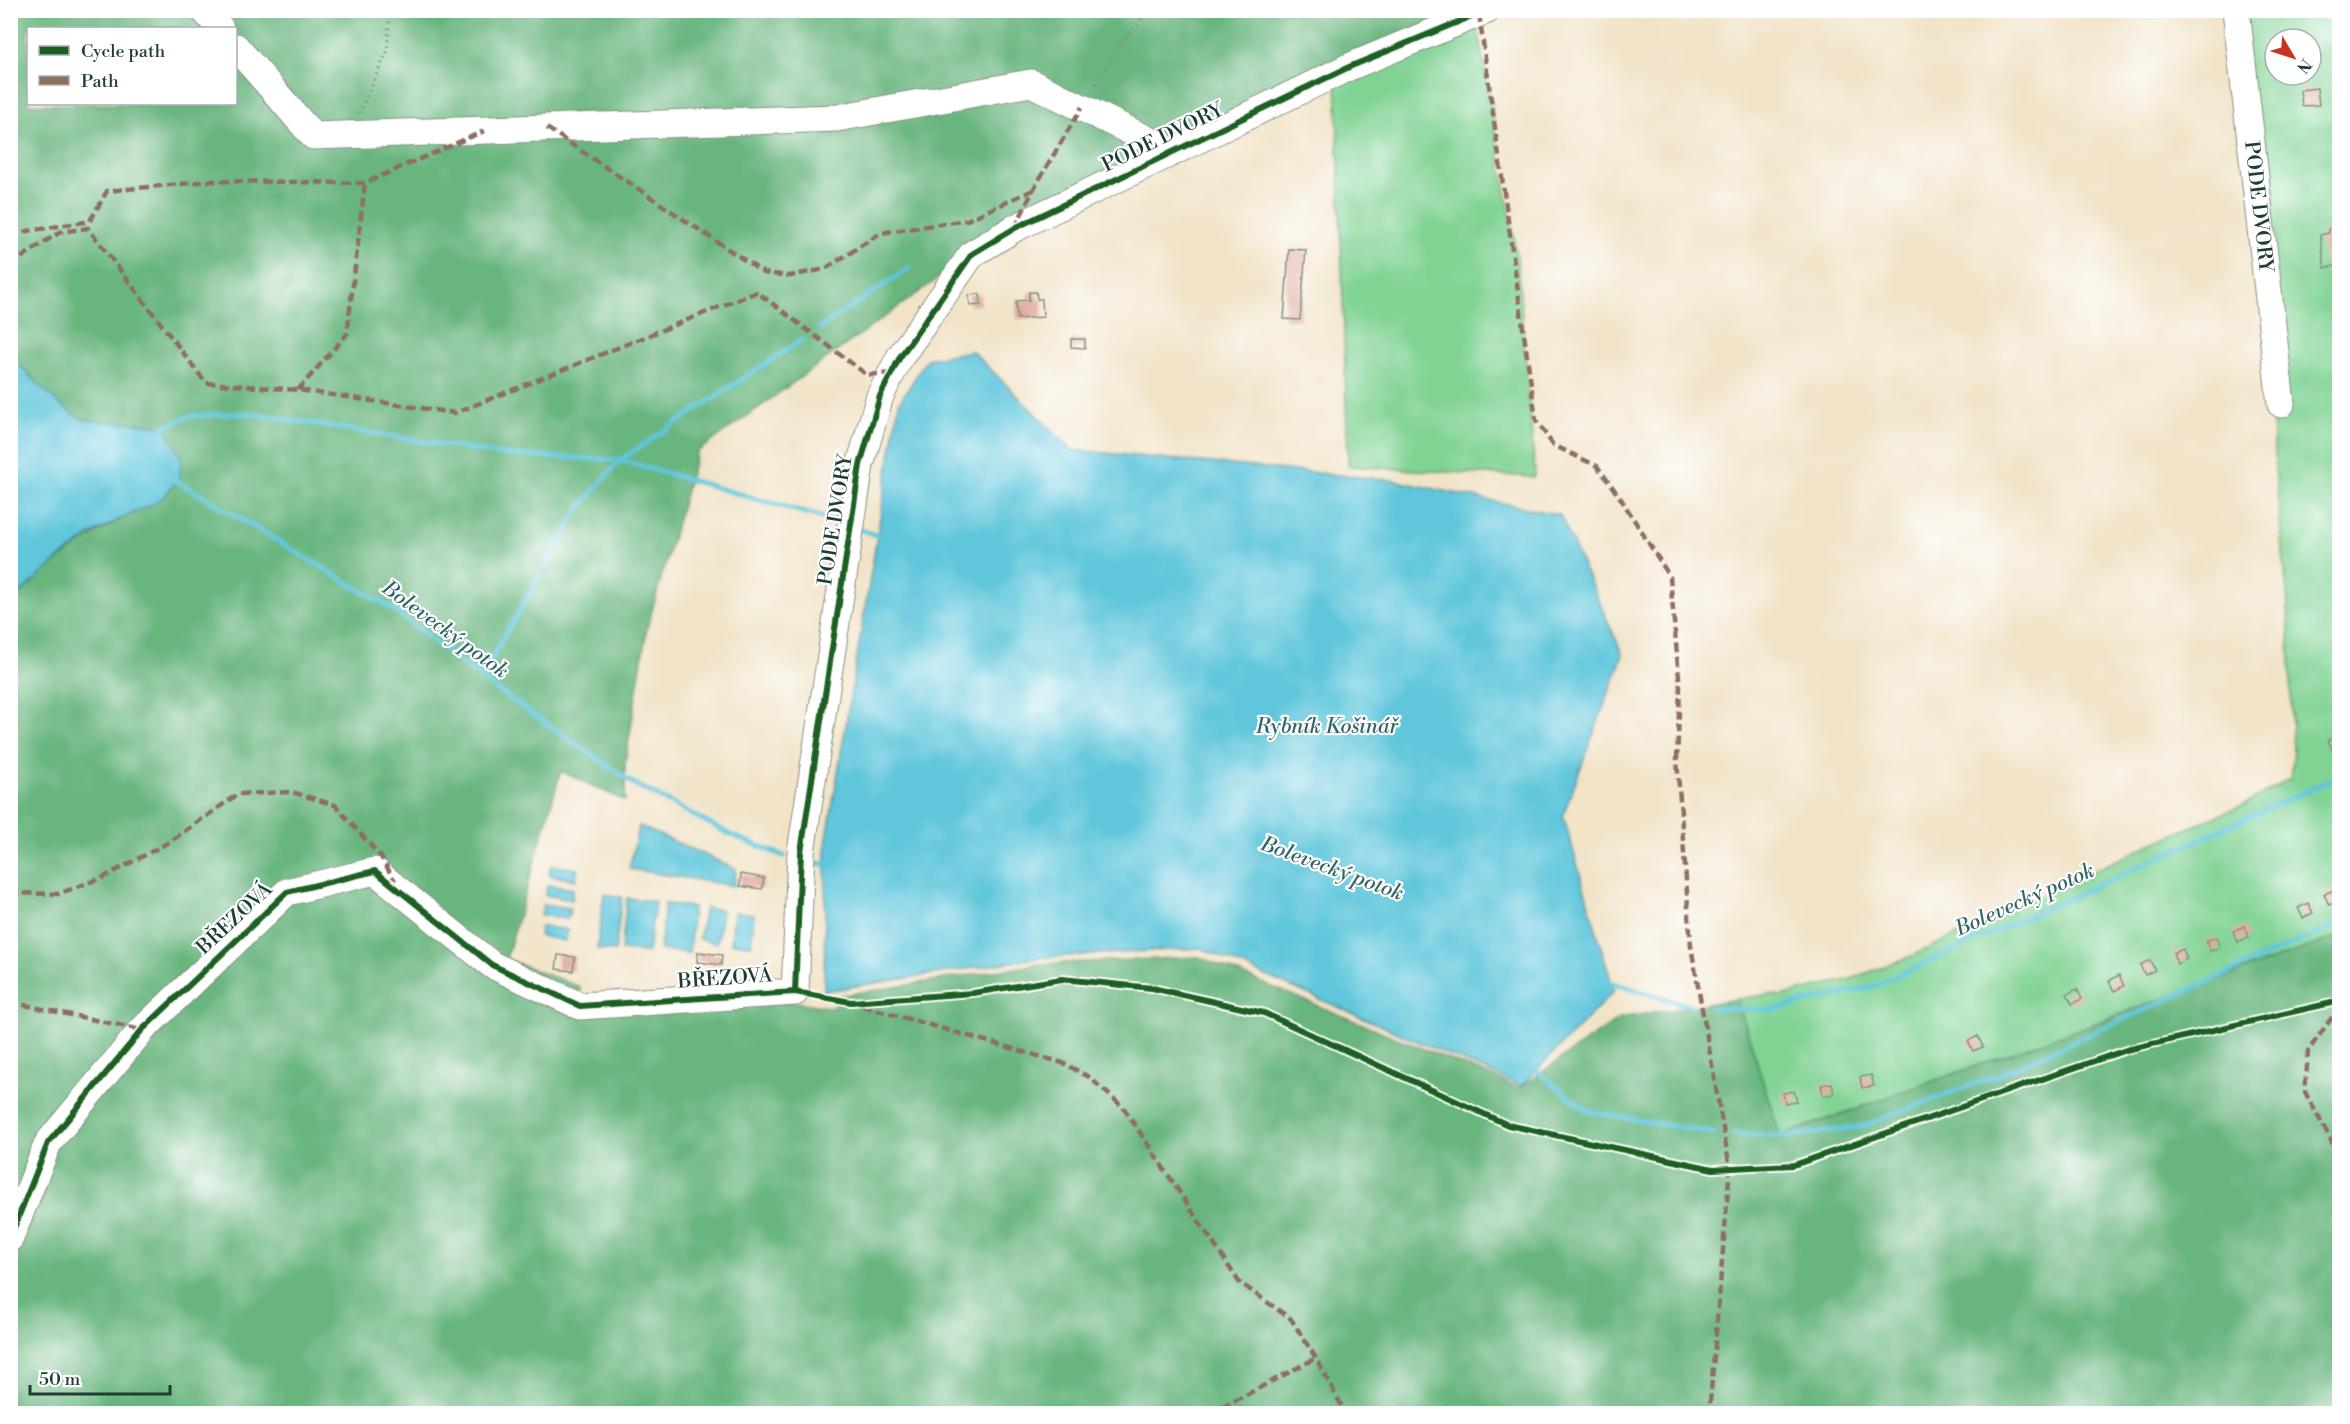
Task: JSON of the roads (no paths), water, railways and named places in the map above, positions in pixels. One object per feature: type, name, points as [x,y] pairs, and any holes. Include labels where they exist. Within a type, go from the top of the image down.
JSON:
[{"type":"street","points":[[204,10],[219,27]]},
{"type":"street","name":"PODE DVORY","points":[[795,992],[801,852],[860,465],[880,396],[900,357],[972,255],[1015,228],[1349,67],[1487,10]]},
{"type":"street","name":"PODE DVORY","points":[[2235,10],[2281,404]]},
{"type":"street","points":[[237,48],[313,136],[837,118],[1031,82],[1173,152]]},
{"type":"street","name":"BŘEZOVÁ","points":[[10,1238],[48,1143],[142,1030],[287,892],[375,871],[492,965],[580,1006],[795,992]]},
{"type":"water","name":"Rybník Košinář","points":[[972,351],[1072,450],[1392,480],[1560,515],[1623,655],[1563,815],[1614,991],[1521,1086],[1201,948],[1037,958],[824,991],[826,844],[899,403],[927,359]]},
{"type":"water","points":[[11,357],[47,393],[78,417],[86,420],[165,427],[180,456],[182,465],[177,481],[164,496],[152,505],[92,534],[61,557],[11,601]]},
{"type":"water","points":[[639,826],[736,869],[734,886],[629,869]]},
{"type":"water","points":[[551,865],[577,869],[576,880],[549,875]]},
{"type":"water","points":[[547,885],[573,889],[572,900],[545,895]]},
{"type":"water","points":[[604,894],[622,897],[615,951],[597,949]]},
{"type":"water","points":[[627,898],[655,902],[648,952],[621,950]]},
{"type":"water","points":[[665,904],[693,907],[689,953],[660,950]]},
{"type":"water","points":[[543,905],[570,908],[568,919],[541,915]]},
{"type":"water","points":[[705,908],[722,910],[717,943],[699,939]]},
{"type":"water","points":[[734,912],[754,914],[751,945],[731,943]]},
{"type":"water","points":[[541,926],[567,930],[566,941],[539,936]]},
{"type":"waterway","points":[[820,328],[909,268]]},
{"type":"waterway","points":[[480,678],[579,508],[620,460],[803,339]]},
{"type":"waterway","points":[[158,429],[190,416],[249,413],[505,455],[620,460],[845,524]]},
{"type":"waterway","name":"Bolevecký potok","points":[[172,480],[396,611],[480,678],[633,783],[731,835],[784,856]]},
{"type":"waterway","points":[[859,529],[881,537]]},
{"type":"waterway","name":"Bolevecký potok","points":[[1711,1008],[1771,1010],[1872,987],[2340,776]]},
{"type":"waterway","name":"Bolevecký potok","points":[[808,863],[832,864]]},
{"type":"waterway","points":[[1734,1134],[1792,1136],[1860,1127],[1998,1075],[2340,923]]},
{"type":"waterway","name":"Bolevecký potok","points":[[1605,981],[1693,1007]]},
{"type":"waterway","points":[[1536,1070],[1587,1111],[1714,1133]]}]
